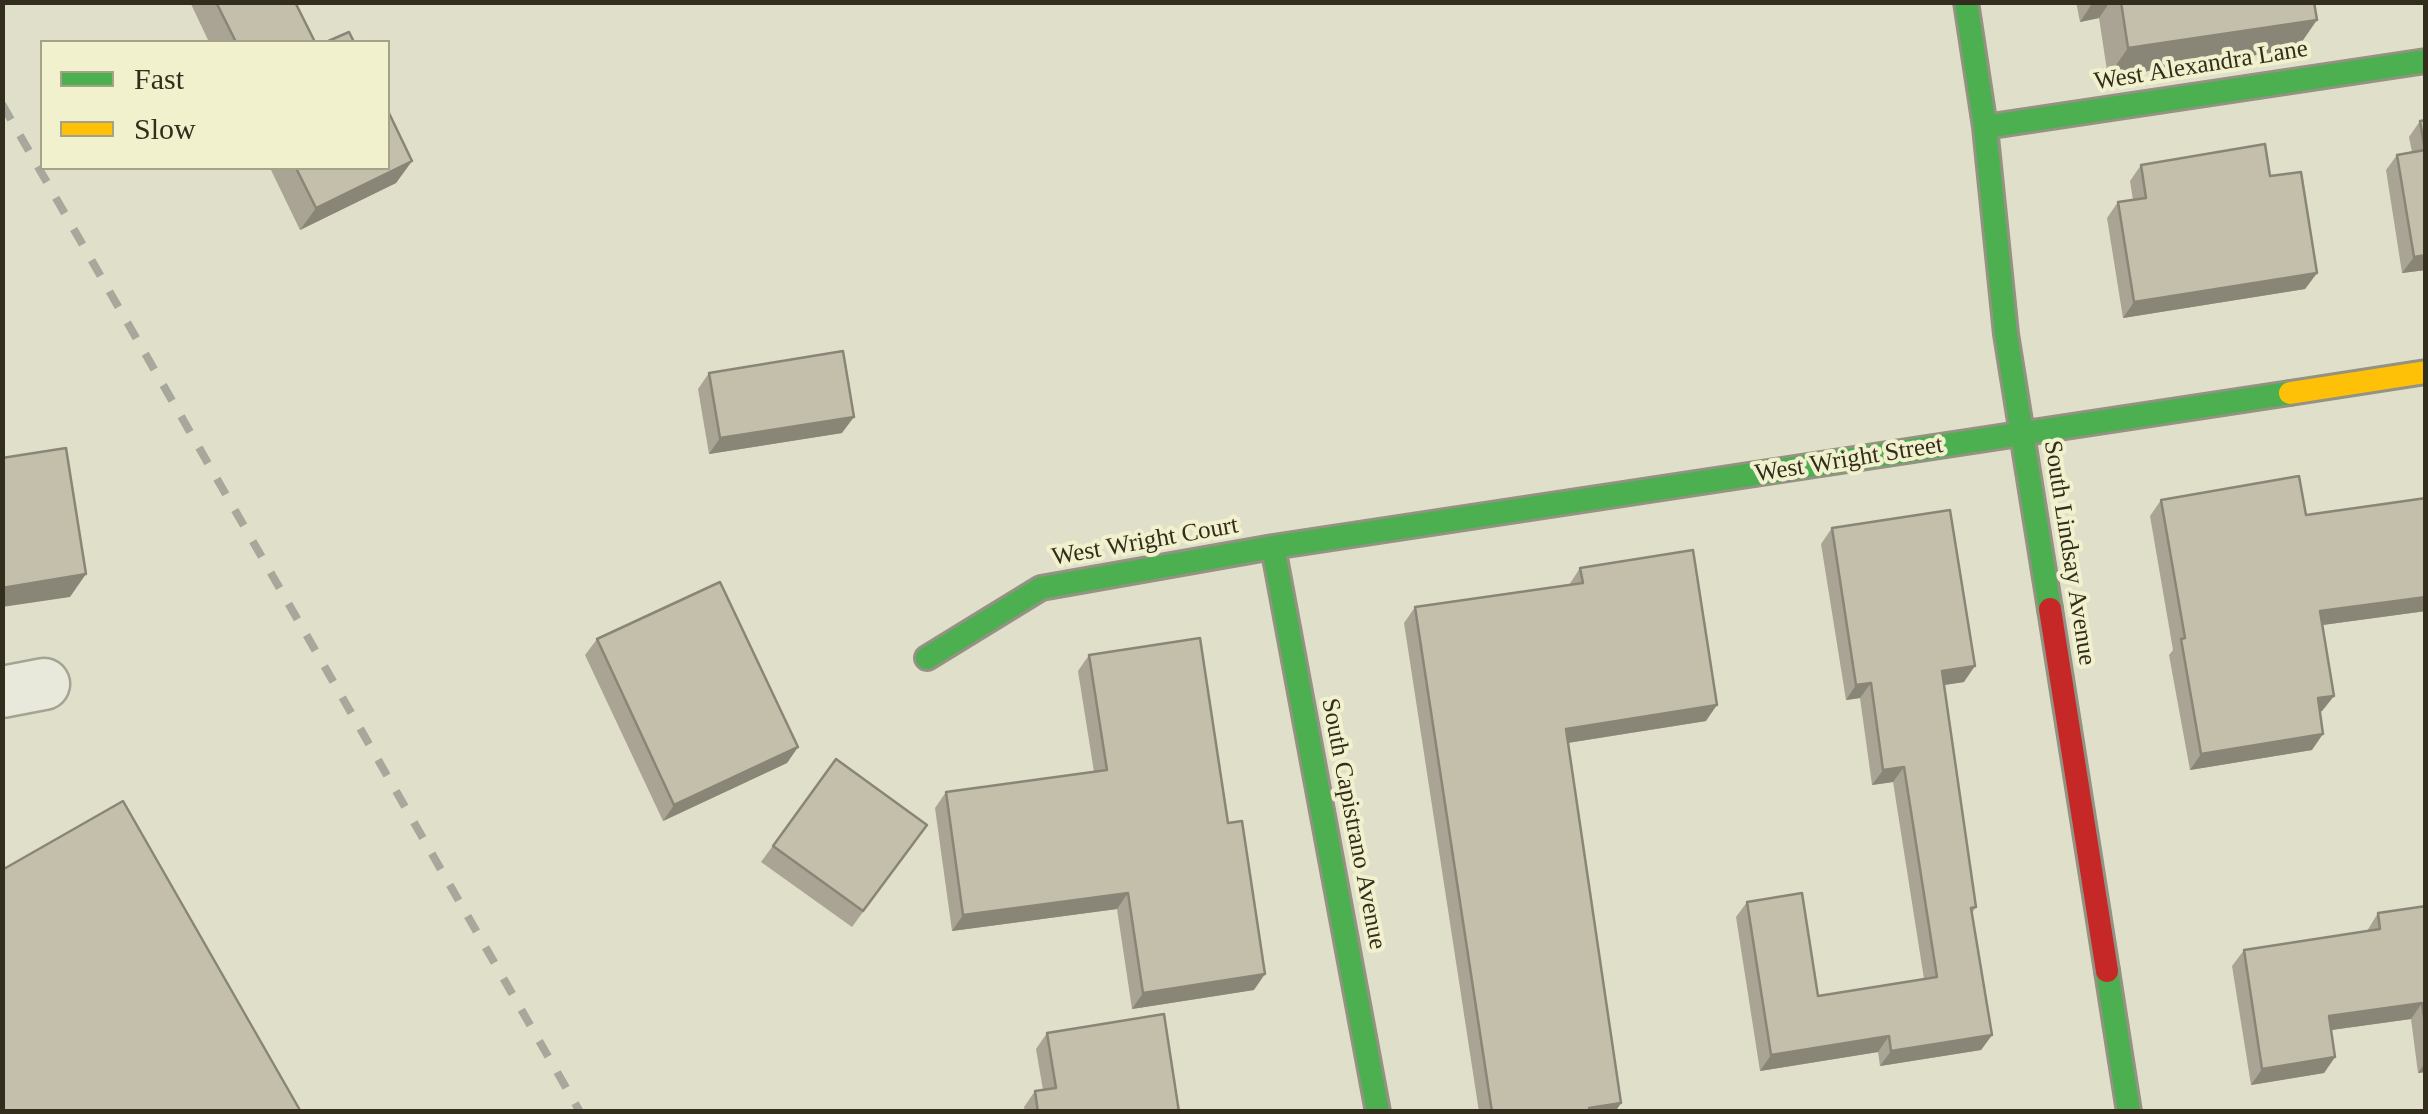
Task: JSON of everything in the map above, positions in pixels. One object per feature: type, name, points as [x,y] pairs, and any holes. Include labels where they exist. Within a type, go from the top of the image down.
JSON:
[{"type":"street","name":"South Lindsay Avenue","points":[[1966,2],[1985,127],[2006,334],[2130,1112]]},
{"type":"street","name":"West Alexandra Lane","points":[[1985,127],[2426,61]]},
{"type":"street","name":"West Wright Street","points":[[1273,547],[2426,372]]},
{"type":"street","name":"West Wright Court","points":[[927,658],[1041,588],[1273,547]]},
{"type":"street","name":"South Capistrano Avenue","points":[[1273,547],[1378,1112]]},
{"type":"building","points":[[216,2],[295,2],[314,40],[235,40]]},
{"type":"building","points":[[2121,2],[2314,2],[2317,20],[2128,48]]},
{"type":"building","points":[[349,32],[353,40],[331,40]]},
{"type":"building","points":[[390,115],[412,161],[316,208],[297,170],[390,170]]},
{"type":"building","points":[[2426,120],[2426,255],[2414,257],[2397,155],[2425,150],[2420,121]]},
{"type":"building","points":[[2265,144],[2270,176],[2301,172],[2317,273],[2134,302],[2118,202],[2146,198],[2141,165]]},
{"type":"building","points":[[843,351],[854,417],[720,438],[709,373]]},
{"type":"building","points":[[66,448],[86,574],[2,588],[2,458]]},
{"type":"building","points":[[2299,476],[2306,515],[2426,498],[2426,597],[2320,611],[2334,696],[2318,698],[2323,734],[2201,754],[2161,500]]},
{"type":"building","points":[[1950,510],[1975,666],[1942,671],[1976,907],[1971,908],[1992,1035],[1891,1051],[1889,1036],[1771,1055],[1747,902],[1802,893],[1818,996],[1937,977],[1904,767],[1883,770],[1871,683],[1856,685],[1832,528]]},
{"type":"building","points":[[1693,550],[1717,705],[1566,729],[1621,1103],[1589,1108],[1590,1112],[1492,1112],[1415,607],[1583,583],[1580,568]]},
{"type":"building","points":[[720,582],[798,747],[674,805],[597,639]]},
{"type":"building","points":[[1200,638],[1228,823],[1242,821],[1265,974],[1143,993],[1128,893],[963,915],[946,792],[1107,770],[1089,655]]},
{"type":"building","points":[[836,759],[927,825],[863,911],[773,846]]},
{"type":"building","points":[[123,801],[301,1112],[2,1109],[2,870]]},
{"type":"building","points":[[2426,906],[2426,1031],[2422,1003],[2329,1016],[2335,1057],[2262,1069],[2244,950],[2380,929],[2378,913]]},
{"type":"building","points":[[1164,1014],[1179,1112],[1038,1112],[1035,1091],[1056,1088],[1047,1033]]},
{"type":"railway","points":[[2,104],[580,1112]]},
{"type":"traffic: fast","points":[[1966,2],[1985,127],[2006,334],[2050,609]]},
{"type":"traffic: fast","points":[[1985,127],[2426,61]]},
{"type":"traffic: fast","points":[[927,658],[1041,588],[1273,547],[2290,393]]},
{"type":"traffic: fast","points":[[1273,547],[1378,1112]]},
{"type":"traffic: fast","points":[[2107,971],[2129,1112]]},
{"type":"traffic: slow","points":[[2290,393],[2426,372]]},
{"type":"traffic: jam","points":[[2050,609],[2107,971]]}]
